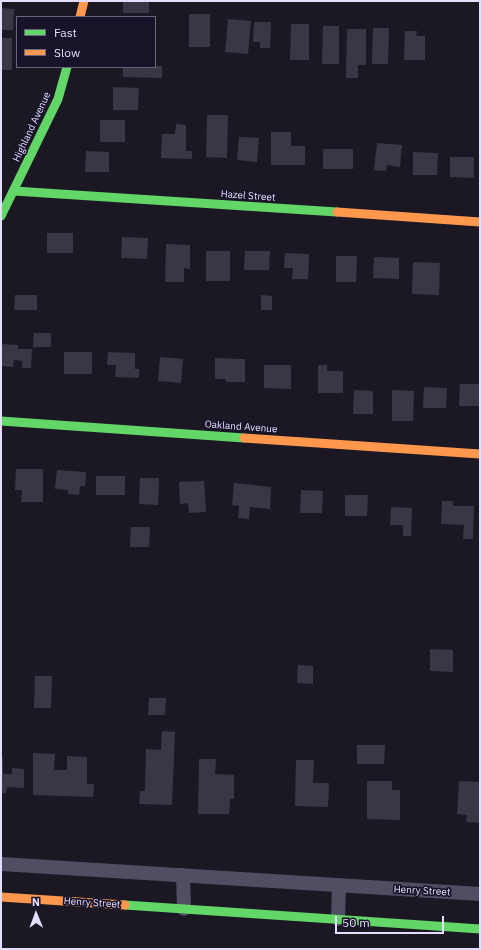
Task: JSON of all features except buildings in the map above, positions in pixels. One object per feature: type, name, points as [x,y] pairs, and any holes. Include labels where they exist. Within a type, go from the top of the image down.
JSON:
[{"type":"street","points":[[80,16],[84,1]]},
{"type":"street","name":"Highland Avenue","points":[[1,216],[58,99],[67,68]]},
{"type":"street","name":"Hazel Street","points":[[14,191],[480,222]]},
{"type":"street","name":"Oakland Avenue","points":[[1,421],[480,454]]},
{"type":"street","name":"Henry Street","points":[[1,864],[480,894]]},
{"type":"street","points":[[183,875],[184,909]]},
{"type":"street","points":[[338,919],[339,886]]},
{"type":"street","name":"Henry Street","points":[[1,897],[480,929]]},
{"type":"traffic: fast","points":[[1,216],[58,99],[67,68]]},
{"type":"traffic: fast","points":[[14,191],[337,212]]},
{"type":"traffic: fast","points":[[1,421],[244,438]]},
{"type":"traffic: fast","points":[[125,905],[480,929]]},
{"type":"traffic: slow","points":[[80,16],[84,1]]},
{"type":"traffic: slow","points":[[337,212],[480,222]]},
{"type":"traffic: slow","points":[[244,438],[480,454]]},
{"type":"traffic: slow","points":[[1,897],[125,905]]}]
